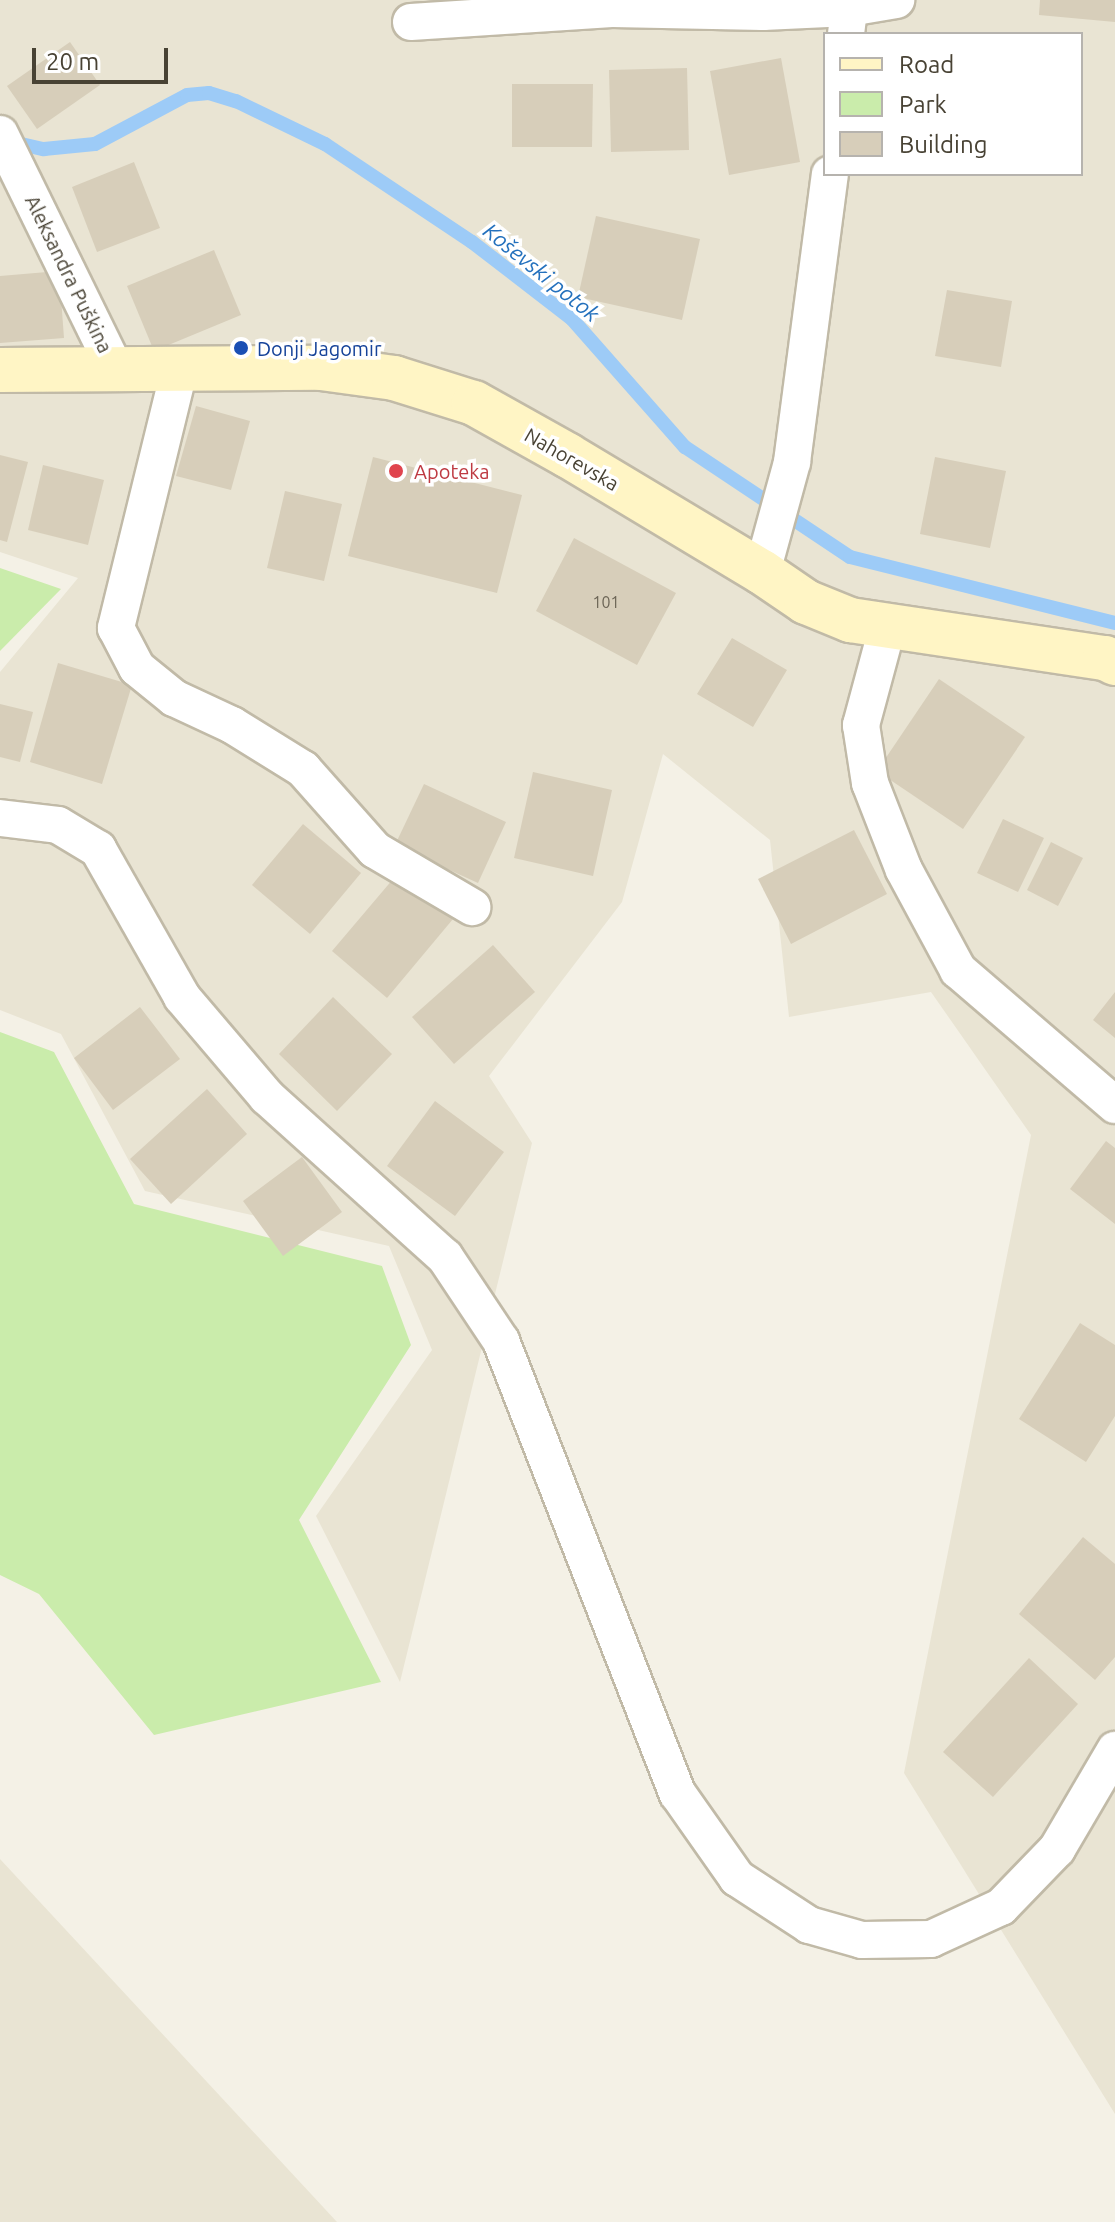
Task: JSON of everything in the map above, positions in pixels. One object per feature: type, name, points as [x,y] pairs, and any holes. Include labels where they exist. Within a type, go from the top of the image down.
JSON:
[{"type":"street","points":[[411,22],[612,9],[763,12],[847,21],[896,0]]},
{"type":"street","name":"Aleksandra Puškina","points":[[0,134],[116,371]]},
{"type":"street","points":[[767,557],[792,462],[830,176]]},
{"type":"street","points":[[180,367],[116,628],[137,668],[174,698],[232,725],[303,769],[375,850],[472,907]]},
{"type":"street","name":"Nahorevska","points":[[0,370],[321,368],[394,378],[474,403],[767,557],[806,602],[850,620],[1105,658],[1115,663]]},
{"type":"street","points":[[888,625],[861,725],[870,783],[904,870],[958,970],[1115,1105]]},
{"type":"street","points":[[0,818],[58,825],[98,849],[182,997],[267,1097],[445,1257],[501,1341],[678,1794],[737,1878],[809,1925],[862,1940],[931,1939],[1001,1907],[1057,1849],[1115,1750]]},
{"type":"shaded area","points":[[0,0],[1115,0],[1115,2114],[904,1773],[1031,1135],[931,992],[789,1017],[770,840],[663,754],[622,902],[489,1076],[532,1143],[400,1682],[316,1516],[432,1350],[389,1246],[145,1191],[61,1034],[0,1010],[0,672],[78,578],[0,552]]},
{"type":"shaded area","points":[[0,1859],[337,2222],[0,2222]]},
{"type":"green space","points":[[0,568],[61,589],[0,651]]},
{"type":"green space","points":[[0,1032],[54,1052],[134,1204],[382,1266],[411,1345],[299,1520],[381,1682],[154,1735],[39,1594],[0,1575]]},
{"type":"building","points":[[1040,0],[1115,0],[1115,22],[1039,15]]},
{"type":"building","points":[[70,42],[100,85],[37,129],[7,86]]},
{"type":"building","points":[[781,58],[800,162],[729,175],[710,71]]},
{"type":"building","points":[[687,68],[689,150],[611,152],[609,70]]},
{"type":"building","points":[[512,84],[593,84],[592,147],[512,147]]},
{"type":"building","points":[[134,162],[160,228],[97,252],[72,187]]},
{"type":"building","points":[[596,216],[700,239],[682,320],[578,297]]},
{"type":"building","points":[[214,250],[241,315],[154,351],[127,286]]},
{"type":"building","points":[[59,271],[64,338],[0,343],[0,276]]},
{"type":"building","points":[[947,290],[1012,301],[1001,367],[935,356]]},
{"type":"building","points":[[196,406],[250,421],[231,490],[176,476]]},
{"type":"building","points":[[0,455],[28,462],[7,542],[0,540]]},
{"type":"building","points":[[373,457],[522,495],[497,593],[348,556]]},
{"type":"building","points":[[935,457],[1006,471],[990,548],[920,534]]},
{"type":"building","points":[[43,465],[104,480],[88,545],[28,530]]},
{"type":"building","points":[[285,491],[342,504],[324,581],[267,568]]},
{"type":"building","points":[[574,538],[676,593],[637,665],[536,611]]},
{"type":"building","points":[[732,638],[787,670],[753,727],[697,694]]},
{"type":"building","points":[[58,663],[132,685],[102,784],[30,762]]},
{"type":"building","points":[[939,679],[1025,737],[963,829],[877,771]]},
{"type":"building","points":[[0,704],[33,712],[20,762],[0,757]]},
{"type":"building","points":[[533,772],[612,790],[593,876],[514,858]]},
{"type":"building","points":[[424,784],[506,822],[478,883],[395,845]]},
{"type":"building","points":[[1003,819],[1044,838],[1018,892],[977,873]]},
{"type":"building","points":[[303,824],[361,873],[310,934],[252,885]]},
{"type":"building","points":[[854,830],[887,894],[791,944],[758,879]]},
{"type":"building","points":[[1051,842],[1083,858],[1058,906],[1027,890]]},
{"type":"building","points":[[399,872],[453,919],[387,998],[332,951]]},
{"type":"building","points":[[493,945],[535,992],[454,1064],[412,1017]]},
{"type":"building","points":[[1115,992],[1115,1038],[1093,1020]]},
{"type":"building","points":[[333,997],[392,1054],[337,1111],[279,1054]]},
{"type":"building","points":[[140,1007],[180,1059],[113,1110],[74,1058]]},
{"type":"building","points":[[207,1089],[247,1134],[171,1204],[130,1159]]},
{"type":"building","points":[[435,1101],[504,1152],[455,1216],[387,1166]]},
{"type":"building","points":[[1106,1141],[1115,1148],[1115,1224],[1070,1189]]},
{"type":"building","points":[[302,1157],[342,1212],[283,1256],[243,1201]]},
{"type":"building","points":[[1080,1323],[1115,1345],[1115,1416],[1086,1462],[1019,1419]]},
{"type":"building","points":[[1083,1537],[1115,1564],[1115,1657],[1095,1680],[1019,1614]]},
{"type":"building","points":[[1029,1658],[1078,1704],[993,1797],[943,1752]]},
{"type":"waterway","name":"Koševski potok","points":[[8,141],[44,149],[95,144],[187,95],[209,93],[236,101],[325,144],[472,242],[572,319],[685,447],[850,557],[1115,623]]},
{"type":"place","name":"Donji Jagomir","points":[[241,348]]},
{"type":"place","name":"Apoteka","points":[[396,471]]}]
